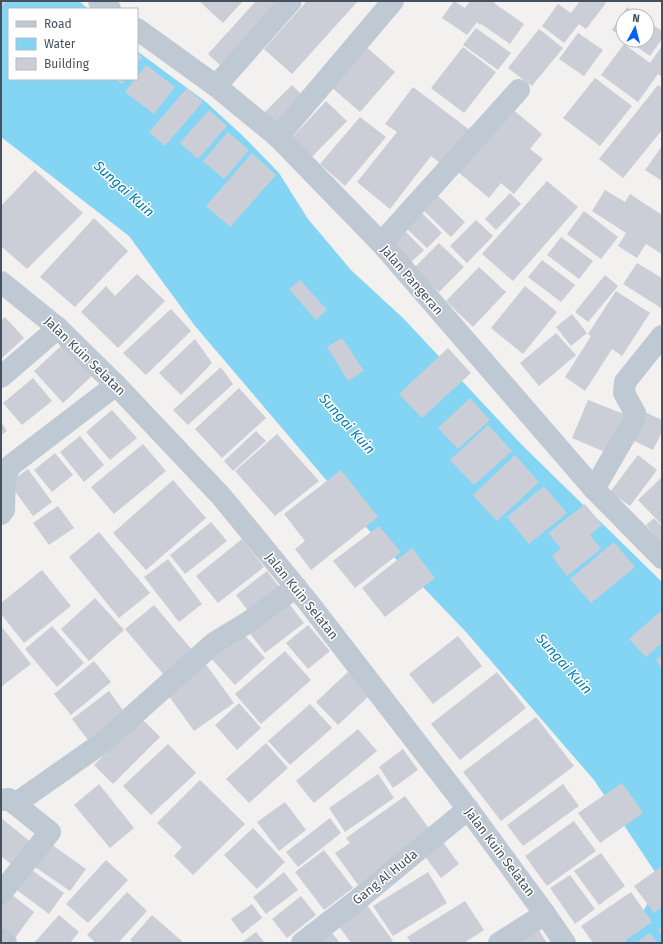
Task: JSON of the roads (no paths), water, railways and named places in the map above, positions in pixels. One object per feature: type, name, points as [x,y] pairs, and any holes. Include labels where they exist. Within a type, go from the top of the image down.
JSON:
[{"type":"street","points":[[216,86],[291,1]]},
{"type":"street","points":[[278,137],[393,1]]},
{"type":"street","name":"Jalan Pangeran","points":[[138,30],[216,86],[278,137],[381,243],[594,489],[662,558]]},
{"type":"street","points":[[381,243],[519,90]]},
{"type":"street","name":"Jalan Kuin Selatan","points":[[1,282],[58,328],[116,385],[220,496],[296,587],[468,809],[565,943]]},
{"type":"street","points":[[1,377],[58,328]]},
{"type":"street","points":[[594,489],[633,422],[634,413],[624,393],[625,382],[662,336]]},
{"type":"street","points":[[1,514],[4,510],[5,478],[10,466],[116,385]]},
{"type":"street","points":[[1,893],[50,832],[8,802],[102,743],[214,643],[247,623],[296,587]]},
{"type":"street","name":"Gang Al Huda","points":[[302,943],[361,897],[468,809]]},
{"type":"street","points":[[499,943],[545,914]]},
{"type":"street","points":[[1,939],[6,943]]},
{"type":"water","name":"Sungai Kuin","points":[[1,1],[79,1],[87,8],[8,8],[8,80],[138,80],[138,52],[206,102],[243,136],[279,173],[308,219],[351,270],[404,319],[522,445],[662,582],[662,943],[624,943],[661,881],[594,780],[466,632],[373,535],[195,326],[129,236],[1,137]]}]
